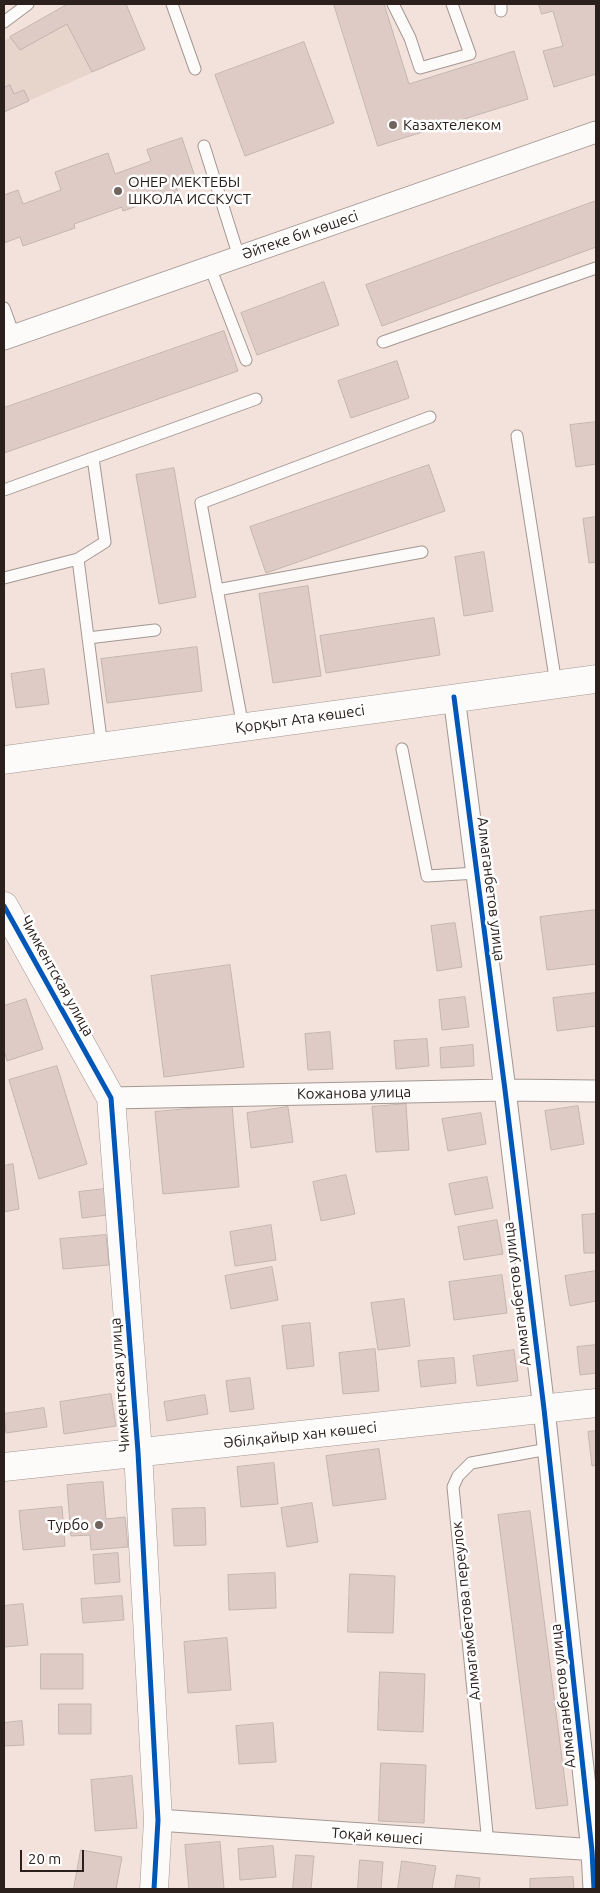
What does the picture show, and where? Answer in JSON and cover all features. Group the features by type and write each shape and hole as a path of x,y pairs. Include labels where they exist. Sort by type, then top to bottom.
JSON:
{"street":[{"name":"Әйтеке би көшесі","path":"9,337 596,132"},
{"name":"Қорқыт Ата көшесі","path":"4,760 596,679"},
{"name":"Алмаганбетов улица","path":"454,697 544,1409 594,1851 594,1889"},
{"name":"Чимкентская улица","path":"4,906 111,1098 138,1452 158,1820 154,1889"},
{"name":"Кожанова улица","path":"111,1098 505,1090 596,1091"},
{"name":"Әбілқайыр хан көшесі","path":"4,1467 596,1403"},
{"name":"Тоқай көшесі","path":"158,1820 594,1851"}],"lane":[{"path":"4,22 28,4"},
{"path":"172,4 195,69"},
{"path":"394,4 410,38 420,68 470,54 452,4"},
{"path":"204,146 239,257"},
{"path":"210,267 246,360"},
{"path":"383,342 596,268"},
{"path":"4,308 9,337"},
{"path":"4,490 256,399"},
{"path":"243,727 201,503 430,417"},
{"path":"518,436 556,684"},
{"path":"4,578 78,559 105,542 93,458"},
{"path":"217,590 422,552"},
{"path":"78,559 102,746"},
{"path":"88,638 155,630"},
{"path":"402,749 427,876 477,873"},
{"name":"Алмагамбетова переулок","path":"488,1844 454,1487 458,1476 472,1463 548,1449"}],"shaded area":[{"path":"69,4 126,4 145,49 4,112 4,41"}],"building":[{"path":"68,4 126,4 145,49 92,72 67,24 20,50 10,37"},
{"path":"334,4 384,4 409,84 514,51 528,99 378,146"},
{"path":"539,4 596,4 596,74 554,87 543,51 563,46 553,11 542,14"},
{"path":"304,42 334,123 245,156 215,75"},
{"path":"10,85 14,94 24,90 29,101 4,112 4,88"},
{"name":"ОНЕР МЕКТЕБЫ ШКОЛА ИССКУСТ","path":"182,138 195,177 175,184 178,192 123,211 122,207 74,224 75,228 23,246 20,237 4,243 4,195 18,190 23,204 61,190 55,172 108,153 115,174 151,161 147,150"},
{"path":"596,201 596,247 382,326 366,285"},
{"path":"324,282 339,325 257,355 241,313"},
{"path":"224,331 238,371 4,453 4,408"},
{"path":"397,361 409,398 351,418 338,381"},
{"path":"596,422 596,464 576,467 570,425"},
{"path":"429,465 445,511 266,573 250,527"},
{"path":"174,468 196,597 159,604 136,475"},
{"path":"596,517 596,562 589,563 583,519"},
{"path":"484,552 493,611 464,616 455,557"},
{"path":"308,586 321,676 273,683 259,594"},
{"path":"434,618 440,655 326,673 320,636"},
{"path":"197,647 202,691 107,703 101,659"},
{"path":"44,669 49,704 16,708 11,674"},
{"path":"596,910 596,964 547,970 540,917"},
{"path":"455,923 462,967 437,971 431,926"},
{"path":"230,965 244,1067 164,1077 151,976"},
{"path":"596,993 596,1026 557,1031 553,998"},
{"path":"465,997 469,1027 442,1030 439,1000"},
{"path":"26,999 43,1049 7,1061 4,1050 4,1006"},
{"path":"330,1032 333,1069 308,1070 305,1034"},
{"path":"427,1039 429,1066 396,1069 394,1041"},
{"path":"473,1045 474,1066 441,1068 440,1048"},
{"path":"57,1066 87,1164 39,1179 9,1080"},
{"path":"406,1104 409,1150 376,1152 372,1107"},
{"path":"232,1105 239,1187 163,1194 155,1112"},
{"path":"578,1106 584,1144 551,1150 545,1111"},
{"path":"288,1107 293,1142 251,1148 247,1113"},
{"path":"481,1113 486,1144 448,1151 442,1119"},
{"path":"13,1164 19,1209 4,1212 4,1166"},
{"path":"346,1175 355,1214 321,1221 313,1182"},
{"path":"487,1177 493,1208 455,1215 449,1184"},
{"path":"105,1189 108,1215 82,1218 79,1192"},
{"path":"596,1214 596,1253 584,1253 582,1215"},
{"path":"497,1220 503,1254 464,1260 458,1227"},
{"path":"271,1225 276,1260 235,1266 230,1232"},
{"path":"106,1235 109,1265 63,1269 60,1239"},
{"path":"272,1267 278,1300 231,1309 225,1276"},
{"path":"596,1271 596,1301 570,1306 565,1276"},
{"path":"502,1275 507,1313 454,1320 449,1282"},
{"path":"404,1299 410,1346 378,1350 371,1303"},
{"path":"310,1323 314,1366 287,1369 282,1326"},
{"path":"596,1345 596,1373 580,1375 577,1347"},
{"path":"375,1349 379,1391 343,1394 339,1353"},
{"path":"514,1350 518,1381 477,1386 473,1356"},
{"path":"454,1358 456,1383 421,1387 418,1361"},
{"path":"250,1378 254,1409 230,1412 226,1381"},
{"path":"111,1394 116,1426 64,1434 60,1402"},
{"path":"205,1395 208,1414 167,1421 164,1402"},
{"path":"44,1408 47,1427 6,1433 4,1414"},
{"path":"596,1431 596,1465 592,1466 588,1432"},
{"path":"379,1449 386,1499 333,1506 326,1456"},
{"path":"274,1463 278,1504 241,1507 237,1467"},
{"path":"103,1482 106,1519 125,1517 128,1547 91,1550 90,1535 71,1536 67,1485"},
{"path":"312,1503 318,1542 287,1547 281,1508"},
{"path":"62,1507 65,1546 23,1550 19,1511"},
{"path":"205,1508 206,1545 174,1546 172,1509"},
{"path":"530,1511 568,1805 536,1809 498,1515"},
{"path":"118,1553 120,1582 95,1584 93,1555"},
{"path":"275,1573 276,1608 229,1610 228,1575"},
{"path":"350,1574 395,1576 393,1633 348,1632"},
{"path":"122,1596 124,1620 83,1623 81,1599"},
{"path":"23,1604 28,1645 4,1647 4,1606"},
{"path":"227,1638 231,1690 188,1693 184,1642"},
{"path":"41,1654 83,1654 83,1689 41,1689"},
{"path":"380,1672 425,1674 423,1732 378,1730"},
{"path":"59,1704 91,1704 91,1734 59,1734"},
{"path":"22,1721 24,1745 4,1746 4,1723"},
{"path":"273,1723 276,1762 239,1764 236,1726"},
{"path":"381,1763 426,1765 424,1823 379,1821"},
{"path":"132,1776 137,1828 95,1831 91,1780"},
{"path":"220,1842 224,1889 189,1889 185,1845"},
{"path":"273,1846 276,1877 240,1880 238,1849"},
{"path":"81,1850 122,1857 116,1889 74,1889"},
{"path":"296,1855 314,1856 311,1889 293,1889"},
{"path":"360,1860 383,1862 381,1889 358,1889"},
{"path":"402,1861 436,1866 432,1889 398,1889"},
{"path":"457,1875 480,1878 479,1889 455,1889"},
{"path":"573,1877 574,1889 530,1889 530,1879"}],"cycle path":[{"path":"454,697 544,1409 592,1851 594,1889"},
{"path":"4,906 111,1098 138,1452 158,1820 154,1889"}],"place":[{"name":"Казахтелеком","path":"393,125"},
{"name":"ОНЕР МЕКТЕБЫ ШКОЛА ИССКУСТ","path":"118,191"},
{"name":"Турбо","path":"99,1525"}]}
